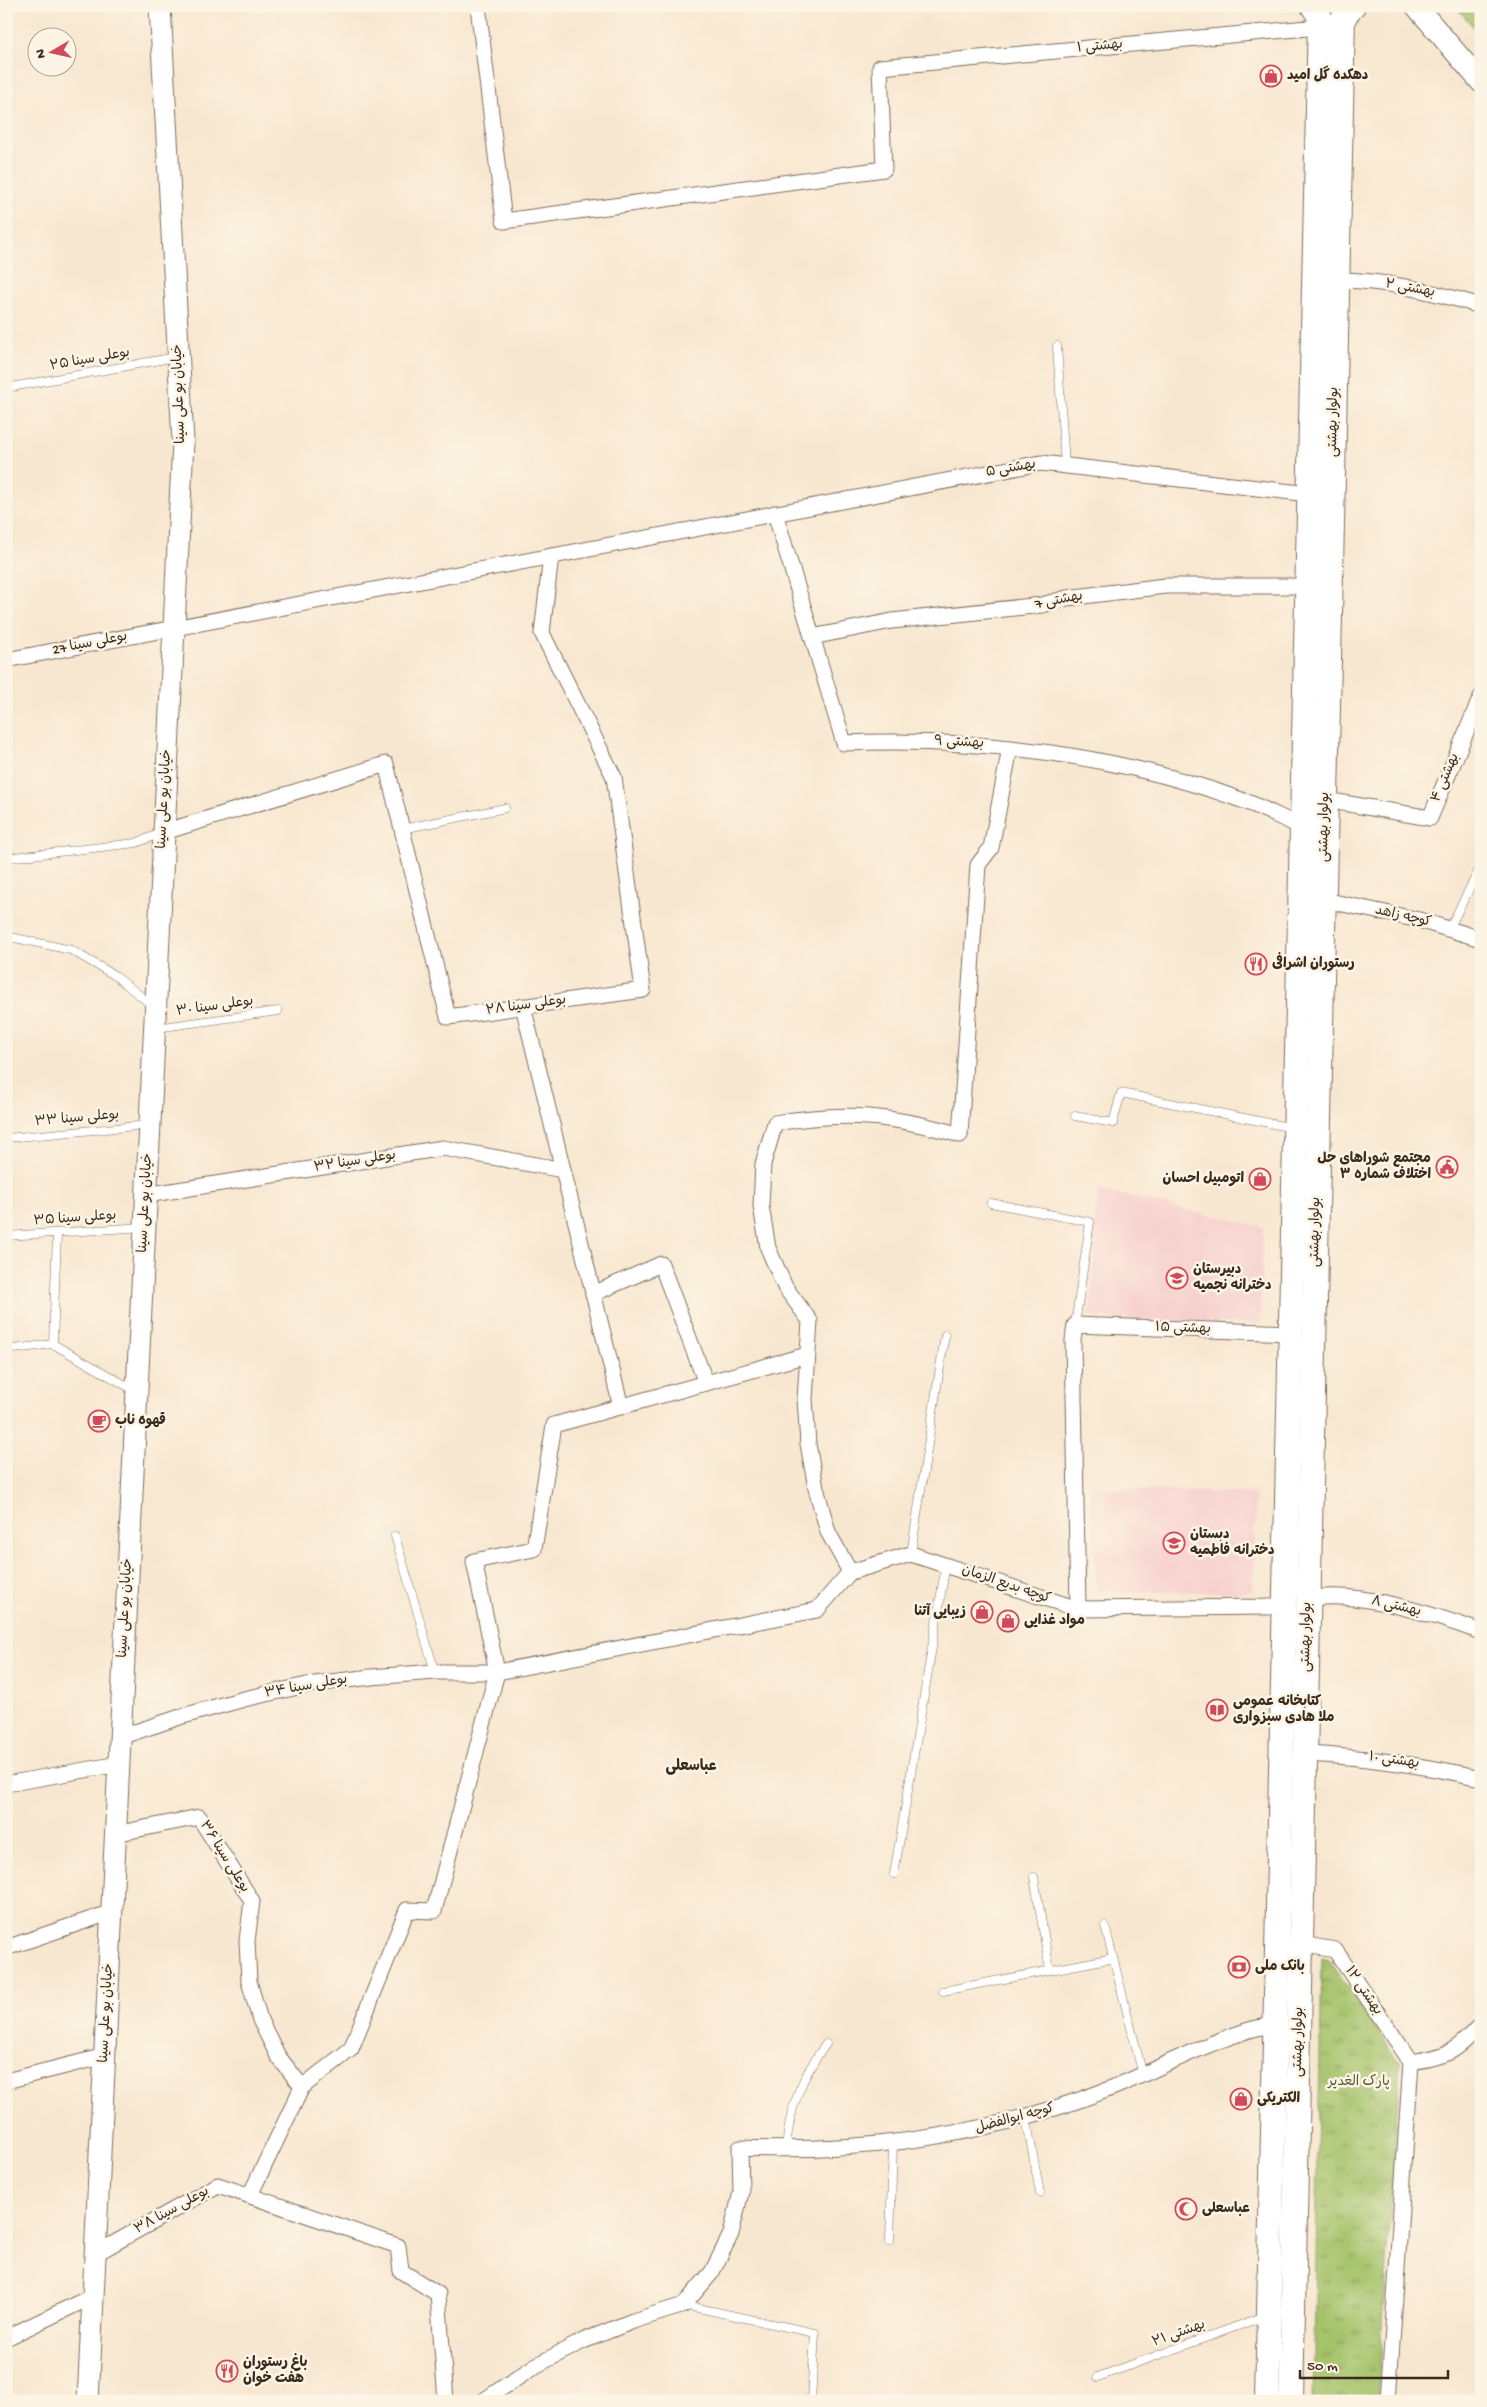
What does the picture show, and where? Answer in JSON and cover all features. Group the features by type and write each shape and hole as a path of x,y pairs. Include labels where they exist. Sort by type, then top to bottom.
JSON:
{"main road":[{"name":"خیابان بو علی سینا","path":"88,2401 183,442 160,6"},
{"name":"بولوار بهشتی","path":"1291,2401 1343,18 1353,6"},
{"path":"1416,6 1481,82"},
{"name":"بولوار بهشتی","path":"1267,2401 1309,494 1316,17"}],"street":[{"name":"بهشتی ۱","path":"478,6 504,221 884,169 880,67 1316,17"},
{"name":"بهشتی ۲","path":"1337,280 1354,280 1432,292 1481,306"},
{"name":"بهشتی ۵","path":"551,556 1041,463 1309,494"},
{"name":"بهشتی ۹","path":"775,513 844,743 900,741 1010,748 1077,757 1163,776 1248,802 1302,827"},
{"name":"بوعلی سینا 27","path":"6,660 551,556"},
{"name":"بوعلی سینا ۲۸","path":"164,832 386,764 448,1017 643,990 614,777 542,633 551,556"},
{"name":"بهشتی 7","path":"812,636 892,621 1042,605 1067,598 1165,586 1307,586"},
{"name":"بهشتی ۴","path":"1326,800 1430,818 1481,697"},
{"path":"911,1554 850,1572 828,1532 816,1488 808,1444 805,1399 810,1321 785,1287 768,1248 761,1206 763,1164 774,1123 812,1117 858,1116 924,1124 960,1135 978,865 991,848 1010,748"},
{"name":"کوچه زاهد","path":"1324,900 1419,920 1481,939"},
{"path":"523,1006 621,1407"},
{"name":"بوعلی سینا ۳۲","path":"146,1194 443,1148 563,1170"},
{"path":"593,1294 661,1264 706,1383"},
{"path":"1075,1325 1073,1340 1078,1610"},
{"name":"بهشتی ۱۵","path":"1075,1325 1291,1333"},
{"path":"250,2196 302,2087 351,2049 407,1910 434,1911 497,1672 474,1561 534,1549 554,1425 807,1354"},
{"name":"کوچه بدیع الزمان","path":"911,1554 946,1564 1078,1610 1268,1608 1285,1604"},
{"name":"بوعلی سینا ۳۴","path":"120,1737 227,1704 307,1685 371,1676 434,1672 497,1672 817,1610 850,1572"},
{"name":"بهشتی ۸","path":"1308,1599 1325,1596 1360,1599 1420,1612 1481,1632"},
{"name":"بهشتی ۱۰","path":"1305,1754 1358,1756 1412,1764 1481,1778"},
{"path":"6,1784 119,1764"},
{"name":"بوعلی سینا ۳۶","path":"116,1834 199,1817 252,1901 247,1941 251,1989 260,2020 278,2056 302,2087"},
{"path":"6,1948 112,1912"},
{"name":"بهشتی ۱۲","path":"1301,1944 1336,1950 1410,2062"},
{"path":"1388,2401 1410,2062 1438,2058 1461,2047 1481,2024"},
{"name":"کوچه ابوالفضل","path":"684,2305 712,2272 731,2234 741,2192 740,2148 786,2150 893,2144 982,2128 1026,2117 1097,2094 1143,2075 1193,2050 1259,2026 1276,2026"},
{"path":"6,2081 105,2056"},
{"name":"بوعلی سینا ۳۸","path":"96,2254 218,2185 398,2246 401,2271 438,2294 446,2401"},
{"path":"6,2338 93,2296"},
{"path":"483,2401 535,2366 583,2341 633,2321 684,2305"}],"lane":[{"path":"1057,346 1065,466"},
{"name":"بوعلی سینا ۲۵","path":"6,388 178,357"},
{"path":"402,829 505,808"},
{"path":"6,858 136,843 164,832"},
{"path":"1449,929 1481,866"},
{"path":"6,936 71,950 114,975 155,1018"},
{"name":"بوعلی سینا ۳۰","path":"155,1018 278,1011"},
{"path":"1075,1116 1113,1123 1121,1093 1295,1129"},
{"name":"بوعلی سینا ۳۳","path":"6,1138 150,1125"},
{"path":"991,1203 1090,1222 1075,1325"},
{"name":"بوعلی سینا ۳۵","path":"6,1236 145,1227"},
{"path":"53,1344 58,1233"},
{"path":"911,1554 946,1336"},
{"path":"6,1350 53,1344 137,1392"},
{"path":"395,1536 434,1672"},
{"path":"894,1874 946,1564"},
{"path":"1034,1877 1050,1970"},
{"path":"1105,1926 1143,2075"},
{"path":"943,1991 1113,1958"},
{"path":"786,2150 793,2104 812,2062 826,2044"},
{"path":"1026,2117 1040,2193"},
{"path":"890,2241 893,2144"},
{"path":"684,2305 815,2332 811,2401"},
{"name":"بهشتی ۲۱","path":"1098,2377 1269,2314"}],"shaded area":[{"name":"دبیرستان دخترانه نجمیه","path":"1099,1190 1263,1227 1260,1324 1094,1318 1089,1314 1096,1243 1092,1242"},
{"name":"دبستان دخترانه فاطمیه","path":"1090,1488 1256,1494 1253,1592 1097,1592"}],"green space":[{"path":"1481,6 1481,35 1456,7"},
{"name":"پارک الغدیر","path":"1322,1958 1329,1960 1400,2064 1378,2401 1313,2401"}],"place":[{"name":"دهکده گل امید","path":"1271,76"},
{"name":"رستوران اشرافی","path":"1256,964"},
{"name":"مجتمع شوراهای حل اختلاف شماره ۳","path":"1447,1167"},
{"name":"اتومبیل احسان","path":"1260,1179"},
{"name":"دبیرستان دخترانه نجمیه","path":"1177,1278"},
{"name":"قهوه ناب","path":"99,1421"},
{"name":"دبستان دخترانه فاطمیه","path":"1174,1543"},
{"name":"زیبایی آتنا","path":"982,1612"},
{"name":"مواد غذایی","path":"1008,1621"},
{"name":"کتابخانه عمومی ملا هادی سبزواری","path":"1217,1710"},
{"name":"بانک ملی","path":"1239,1967"},
{"name":"الکتریکی","path":"1241,2099"},
{"name":"عباسعلی","path":"1186,2209"},
{"name":"باغ رستوران هفت خوان","path":"227,2371"}],"district":[{"name":"عباسعلی","path":"691,1767"}]}
